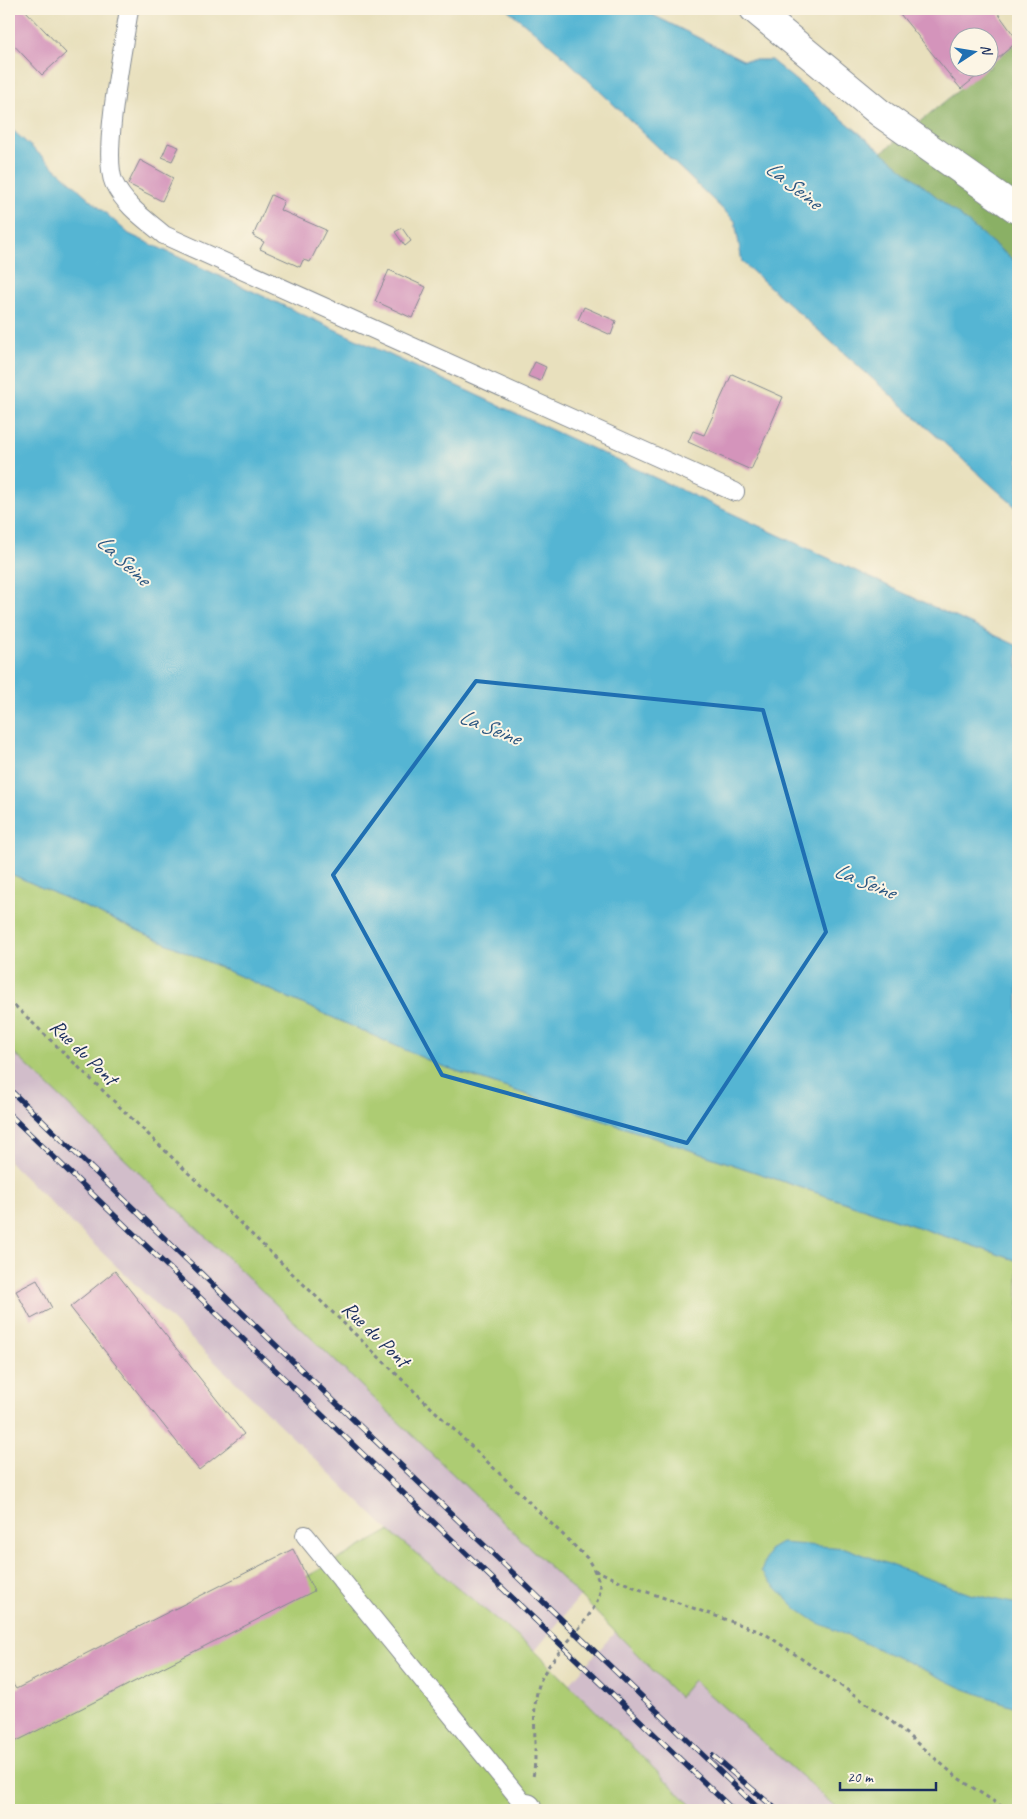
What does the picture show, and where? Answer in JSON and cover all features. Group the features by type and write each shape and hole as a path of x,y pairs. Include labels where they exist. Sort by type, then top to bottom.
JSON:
{"street":[{"path":"754,9 880,113 1018,210"}],"lane":[{"path":"129,9 109,151 114,181 126,204 164,235 735,492"},
{"path":"305,1535 527,1809"}],"path":[{"name":"Rue du Pont","path":"9,1000 587,1558 595,1570"},
{"path":"527,1809 535,1767 534,1724 540,1681 550,1664 596,1605 600,1587 595,1570"},
{"path":"595,1570 636,1588 764,1632 885,1716 958,1778 1007,1810"}],"highlighted area":[{"path":"476,681 763,710 826,932 687,1143 442,1075 333,875"}],"shaded area":[{"path":"9,1048 580,1596 535,1651 389,1531 9,1162"},
{"path":"615,1632 679,1697 693,1680 839,1810 696,1810 569,1684"}],"green space":[{"path":"1018,41 1018,264 881,153 974,78 1000,78 1000,56"},
{"path":"9,873 439,1065 1018,1261 1018,1810 839,1810 693,1680 679,1697 580,1596 9,1048"},
{"path":"389,1531 535,1651 696,1810 9,1810 9,1742"}],"water":[{"name":"La Seine","path":"507,9 641,9 743,60 771,60 1018,264 1018,509 742,262 735,221 558,51"},
{"name":"La Seine","path":"9,127 129,234 1018,646 1018,1261 439,1065 9,873"},
{"path":"781,1543 845,1548 970,1594 1018,1604 1018,1708 962,1688 816,1622 797,1609 761,1572 769,1550"}],"building":[{"path":"13,9 24,9 66,53 42,75 9,40 9,13"},
{"path":"896,9 995,9 1018,41 1000,56 1000,28 950,28 950,75"},
{"path":"952,78 975,78 961,89"},
{"path":"168,143 179,147 172,161 162,157"},
{"path":"140,160 173,178 162,201 128,184"},
{"path":"271,195 284,201 280,210 326,230 310,262 303,260 300,267 260,249 264,242 253,236"},
{"path":"402,228 411,241 405,246 395,232"},
{"path":"389,270 426,287 412,318 375,301"},
{"path":"584,307 616,321 611,335 578,320"},
{"path":"535,362 546,367 540,381 528,376"},
{"path":"732,374 783,397 751,470 688,442 693,431 704,435"},
{"path":"115,1271 244,1434 199,1470 70,1307"},
{"path":"37,1280 52,1308 31,1319 16,1291"},
{"path":"293,1549 314,1591 9,1745 9,1678 16,1689"}],"railway":[{"path":"9,1089 760,1810"},
{"path":"9,1114 733,1810"},
{"path":"713,1756 777,1810"}]}
